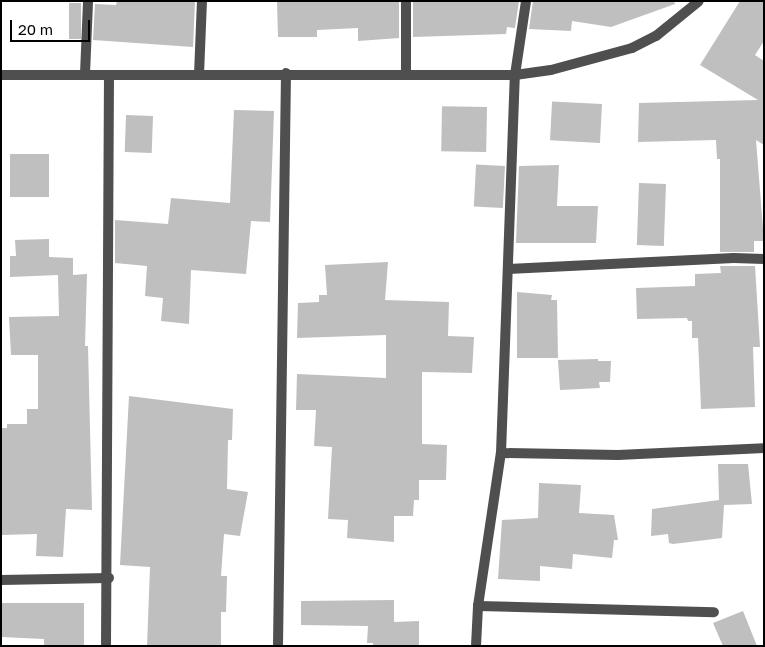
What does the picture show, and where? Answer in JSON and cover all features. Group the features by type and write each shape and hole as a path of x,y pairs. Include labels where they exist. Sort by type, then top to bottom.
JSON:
{"street":[{"path":"85,74 88,1"},
{"path":"199,75 202,1"},
{"path":"406,1 406,74"},
{"path":"476,646 478,606 501,453 515,75 526,1"},
{"path":"1,75 286,73 515,75 551,70 632,48 656,36 699,1"},
{"path":"278,646 286,73"},
{"path":"106,646 109,578 109,74"},
{"path":"508,269 734,258 764,259"},
{"path":"501,453 618,455 764,448"},
{"path":"1,580 109,578"},
{"path":"478,606 714,612"}],"building":[{"path":"117,1 195,1 193,47 93,40 95,4 116,5"},
{"path":"277,1 399,1 399,38 358,41 358,28 317,30 317,37 278,37"},
{"path":"413,1 519,1 515,28 507,27 506,34 413,37"},
{"path":"533,1 674,1 675,4 611,27 572,21 571,31 529,29"},
{"path":"740,1 764,1 764,41 755,55 764,61 764,145 756,140 764,241 754,241 754,252 720,252 720,159 717,159 716,140 638,142 639,103 758,100 700,65"},
{"path":"69,3 81,3 81,39 69,39"},
{"path":"552,101 602,104 600,143 550,140"},
{"path":"442,106 487,107 486,152 441,151"},
{"path":"234,110 274,111 270,222 251,221 246,274 191,270 189,324 161,321 163,298 145,296 147,266 115,263 115,220 168,224 171,198 230,203"},
{"path":"126,115 153,116 152,153 125,152"},
{"path":"10,154 49,154 49,197 10,197"},
{"path":"476,164 505,166 503,208 474,206"},
{"path":"559,165 557,206 598,206 596,243 516,243 519,166"},
{"path":"639,183 666,184 664,246 637,245"},
{"path":"49,239 49,257 73,258 73,275 87,274 85,346 88,346 92,510 66,509 63,557 36,556 37,534 1,535 1,428 7,428 7,424 27,424 27,409 38,409 38,355 11,355 9,317 59,316 58,275 10,277 10,256 16,256 15,240"},
{"path":"388,262 385,300 449,302 448,336 474,337 472,373 422,372 422,444 447,445 446,480 419,480 419,500 414,500 413,516 394,516 394,542 347,538 348,520 328,519 332,447 314,446 316,410 296,410 297,374 386,378 386,335 297,338 298,303 319,302 319,295 327,295 325,265"},
{"path":"720,266 755,266 760,347 753,347 755,407 701,409 698,338 692,338 692,321 688,321 687,318 637,319 636,288 695,286 695,274 721,273"},
{"path":"517,292 552,295 551,300 557,300 558,358 517,358"},
{"path":"598,359 598,361 611,361 610,382 599,382 600,388 560,390 558,360"},
{"path":"129,396 233,409 232,440 228,440 227,489 248,492 240,536 224,534 221,576 227,576 226,612 221,612 221,646 147,646 150,567 120,565"},
{"path":"718,464 748,464 752,504 724,505 722,538 673,544 669,543 668,534 651,536 652,509 719,500"},
{"path":"539,483 581,485 579,513 614,515 618,540 614,540 612,558 573,554 572,569 540,566 540,581 498,579 502,520 538,518"},
{"path":"394,600 394,622 419,621 419,646 373,646 373,643 367,643 368,626 301,625 301,601"},
{"path":"1,603 84,603 84,646 44,646 44,639 1,637"},
{"path":"743,611 757,646 723,646 713,623"}]}
